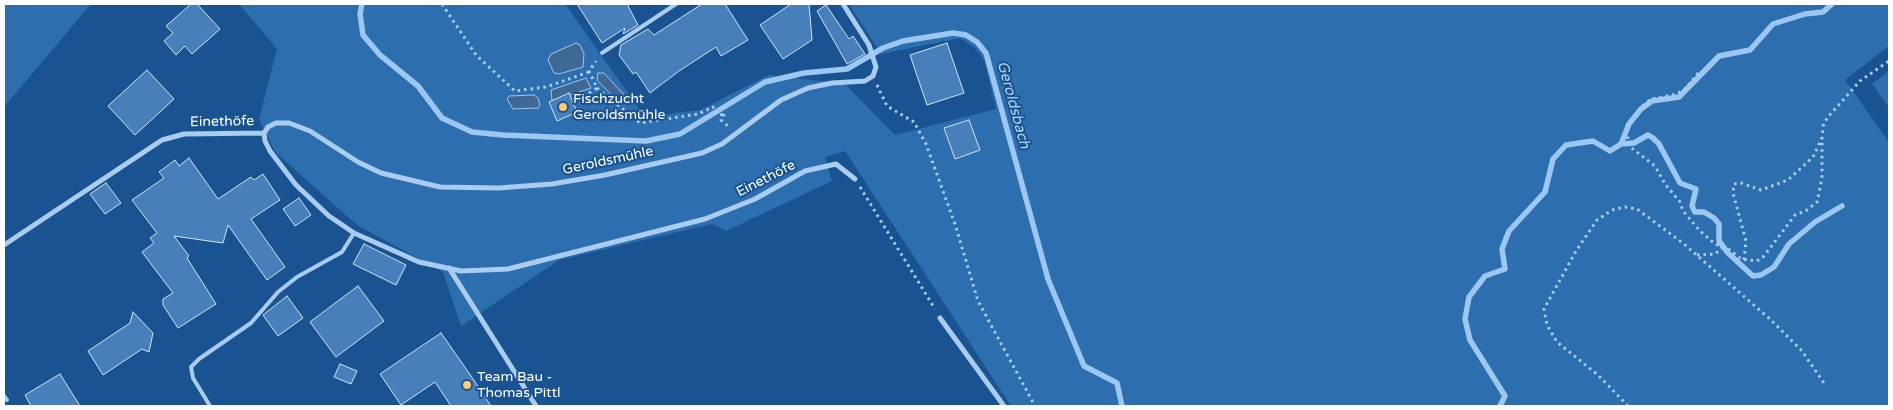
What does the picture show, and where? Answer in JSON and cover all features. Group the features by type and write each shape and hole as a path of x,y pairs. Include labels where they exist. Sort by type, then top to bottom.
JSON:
{"street":[{"path":"843,4 869,45 876,67 873,76"},
{"name":"Geroldsmühle","path":"264,133 268,127 276,123 290,122 310,131 358,162 381,174 440,187 499,188 552,184 615,173 702,152 722,144 781,100 808,88 832,83 865,81 873,76"},
{"name":"Einethöfe","path":"4,245 162,140 184,134 264,133 265,141 270,151 296,184 328,216 354,234 419,262 461,271 508,269 705,219 756,199 805,171 836,164 855,179"},
{"path":"448,268 536,406"},
{"path":"940,318 1004,406"}],"lane":[{"path":"602,53 676,4"},
{"path":"210,406 193,378 191,367 199,359 251,323 278,292 297,276 342,252 354,234"}],"path":[{"path":"442,4 476,55 515,91 546,87 589,72 602,53"},
{"path":"1698,73 1686,88 1676,94 1651,99 1646,103 1626,127 1629,146 1650,161 1680,202 1683,210 1700,231 1722,248 1730,250 1744,260 1757,261 1764,256 1795,215 1807,210 1817,202 1822,178 1823,126 1827,118 1860,81 1889,61"},
{"path":"589,72 597,88 640,123 698,114 713,107 719,116 725,113 721,120 736,134"},
{"path":"873,76 887,106 914,122 926,144 955,224 978,301 1035,406"},
{"path":"578,100 597,88"},
{"path":"1744,260 1746,241 1733,193 1734,184 1741,183 1761,190 1788,180 1813,158 1822,138"},
{"path":"855,179 940,318"},
{"path":"1628,406 1598,375 1557,342 1547,325 1544,309 1576,251 1597,220 1612,210 1625,207 1637,209 1698,256 1771,320 1802,351 1826,386"},
{"path":"1698,256 1715,254 1722,248"}],"shaded area":[{"path":"4,4 91,4 4,107"},
{"path":"239,4 565,4 645,117 700,110 769,75 845,84 895,135 996,109 984,60 975,48 960,38 881,54 849,4 1889,4 1889,46 1845,80 1889,142 1889,406 1011,406 845,151 825,157 832,181 726,231 712,224 559,260 461,326 443,272 357,225 275,152 259,119 277,49"},
{"path":"576,43 580,45 584,54 583,67 559,74 554,73 548,60 551,54"},
{"path":"1889,71 1889,108 1872,84"},
{"path":"598,73 604,73 625,96 621,101 617,101 597,80"},
{"path":"586,78 591,88 552,101 551,90"},
{"path":"534,95 538,98 540,105 538,108 513,109 507,99 509,96"}],"building":[{"path":"191,4 197,4 220,29 192,54 185,46 176,55 164,41 173,33 166,26"},
{"path":"577,4 627,4 638,25 623,34 625,28 602,43"},
{"path":"702,4 725,4 748,40 721,56 716,47 650,93 636,72 633,74 619,55 621,45 648,29 654,35"},
{"path":"791,4 809,4 812,40 783,59 760,25"},
{"path":"826,5 849,39 853,36 865,54 847,64 817,11"},
{"path":"947,43 964,93 927,105 910,55"},
{"path":"147,70 174,99 135,135 108,106"},
{"name":"Fischzucht Geroldsmühle","path":"569,93 577,112 557,121 549,102"},
{"path":"969,120 980,150 955,159 944,128"},
{"path":"189,158 218,199 251,177 254,180 263,174 280,200 251,219 285,267 267,280 228,225 223,243 174,236 189,256 187,258 216,304 178,328 163,305 163,299 173,293 142,252 154,243 150,238 157,233 132,200 164,178 159,172 175,160 179,166"},
{"path":"106,183 121,203 105,214 90,194"},
{"path":"299,198 311,215 295,226 283,209"},
{"path":"364,244 406,265 396,285 353,264"},
{"path":"358,286 384,321 336,357 310,322"},
{"path":"287,296 303,318 278,336 263,315"},
{"path":"133,312 153,333 149,352 142,349 103,375 88,351 130,323"},
{"path":"441,333 491,406 451,406 435,382 401,405 380,374"},
{"path":"340,364 357,371 351,384 334,377"},
{"path":"60,374 80,406 31,406 25,395"}],"waterway":[{"name":"Geroldsbach","path":"362,4 360,14 363,35 380,55 418,86 442,118 472,132 503,135 646,141 680,134 765,82 804,73 847,69 883,48 903,41 953,33 966,35 977,42 986,53 1048,279 1084,366 1117,383 1122,406"},
{"path":"1500,406 1505,396 1470,340 1465,319 1469,297 1485,276 1505,269 1502,249 1509,231 1545,192 1553,159 1566,145 1593,141 1610,151 1621,144 1629,124 1641,109 1652,101 1679,97 1719,56 1750,50 1773,24 1805,14 1823,12 1832,4"},
{"path":"1621,144 1634,143 1648,135 1653,138 1659,144 1680,183 1696,189 1692,206 1695,212 1704,212 1714,218 1719,224 1719,241 1728,253 1753,276 1761,275 1774,267 1789,244 1815,222 1842,206"}],"place":[{"name":"Fischzucht Geroldsmühle","path":"563,107"},
{"name":"Team Bau - Thomas Pittl","path":"467,385"}]}
